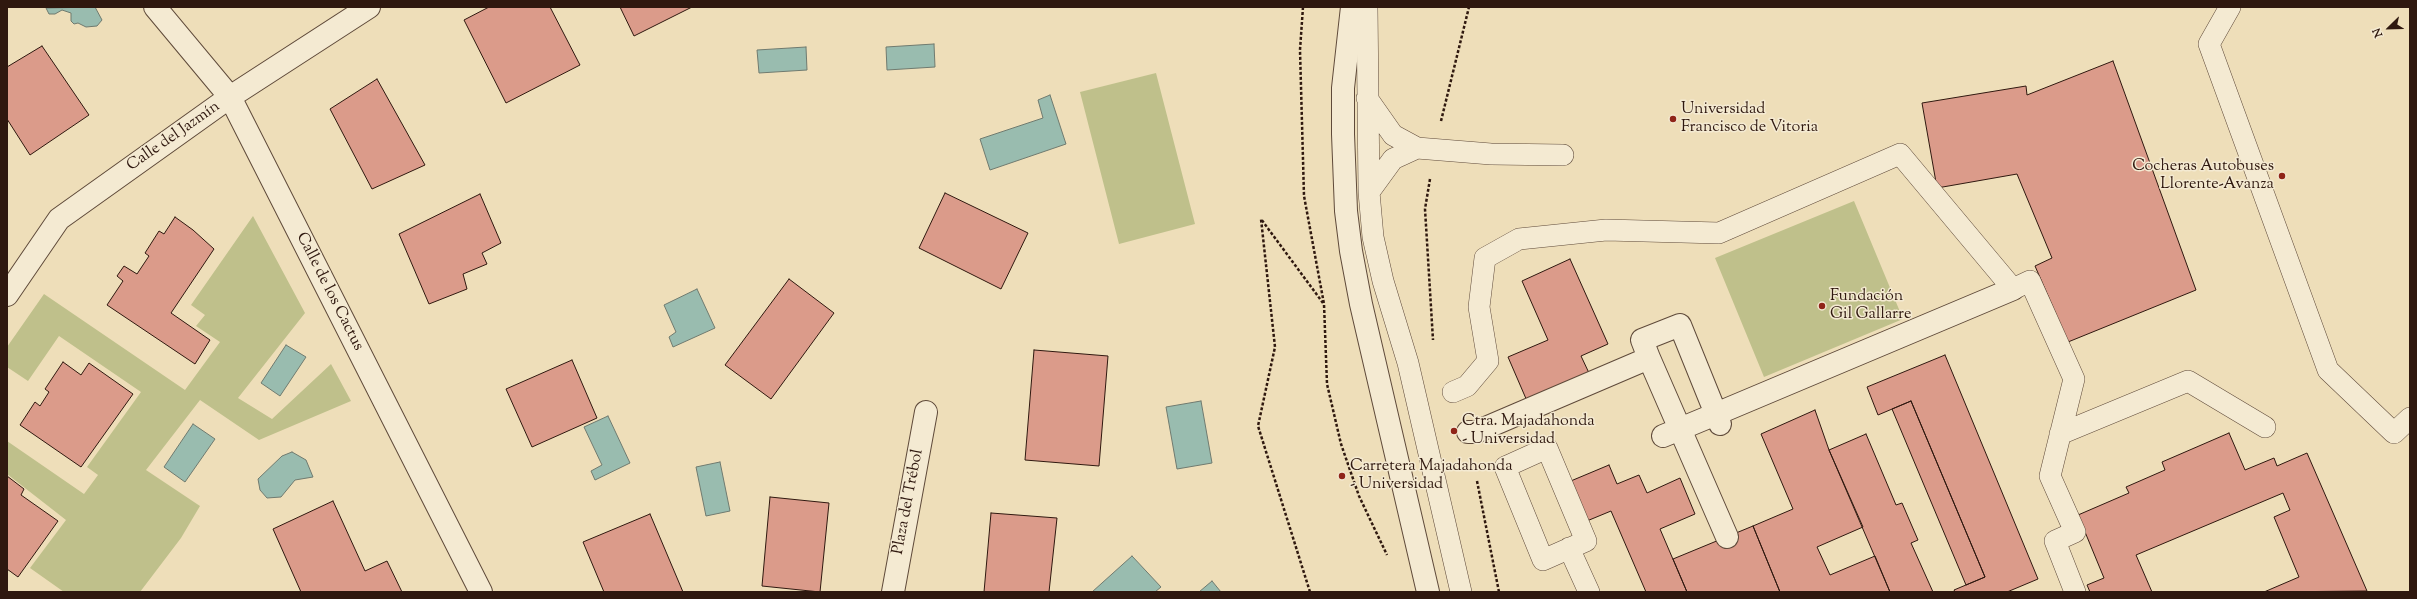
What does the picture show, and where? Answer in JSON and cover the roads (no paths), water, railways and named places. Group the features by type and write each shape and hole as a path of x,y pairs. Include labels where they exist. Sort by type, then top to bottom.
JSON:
{"street":[{"name":"Calle de los Cactus","path":"155,7 230,97 481,592"},
{"name":"Calle del Jazmín","path":"7,295 59,219 230,97 369,7"},
{"path":"1352,7 1343,88 1346,211 1351,251 1361,304 1428,592"},
{"path":"1672,433 1718,419 2012,289"},
{"path":"1718,419 1680,325 1642,340 1672,433 1727,537"},
{"path":"1468,432 1476,432 1649,358"},
{"name":"Plaza del Trébol","path":"893,592 926,412"}],"lane":[{"path":"1367,7 1369,192 1373,237 1383,280 1408,363 1460,592"},
{"path":"2230,7 2210,44 2328,370 2394,433 2410,418"},
{"path":"1367,97 1393,134 1417,148 1491,154 1563,155"},
{"path":"1369,192 1393,159 1417,148"},
{"path":"1453,392 1467,386 1488,361 1479,307 1485,258 1519,239 1606,230 1719,233 1900,154 2012,289 2030,281 2074,379 2050,476 2075,532 2055,541 2075,592"},
{"path":"2060,434 2188,381 2265,427"},
{"path":"1547,448 1586,541 1569,548 1543,560 1505,467 1547,448"},
{"path":"1569,548 1589,592"}],"place":[{"name":"Universidad Francisco de Vitoria","path":"1673,119"},
{"name":"Cocheras Autobuses Llorente-Avanza","path":"2282,176"},
{"name":"Fundación Gil Gallarre","path":"1822,306"},
{"name":"Ctra. Majadahonda - Universidad","path":"1454,431"},
{"name":"Carretera Majadahonda - Universidad","path":"1342,476"}]}
